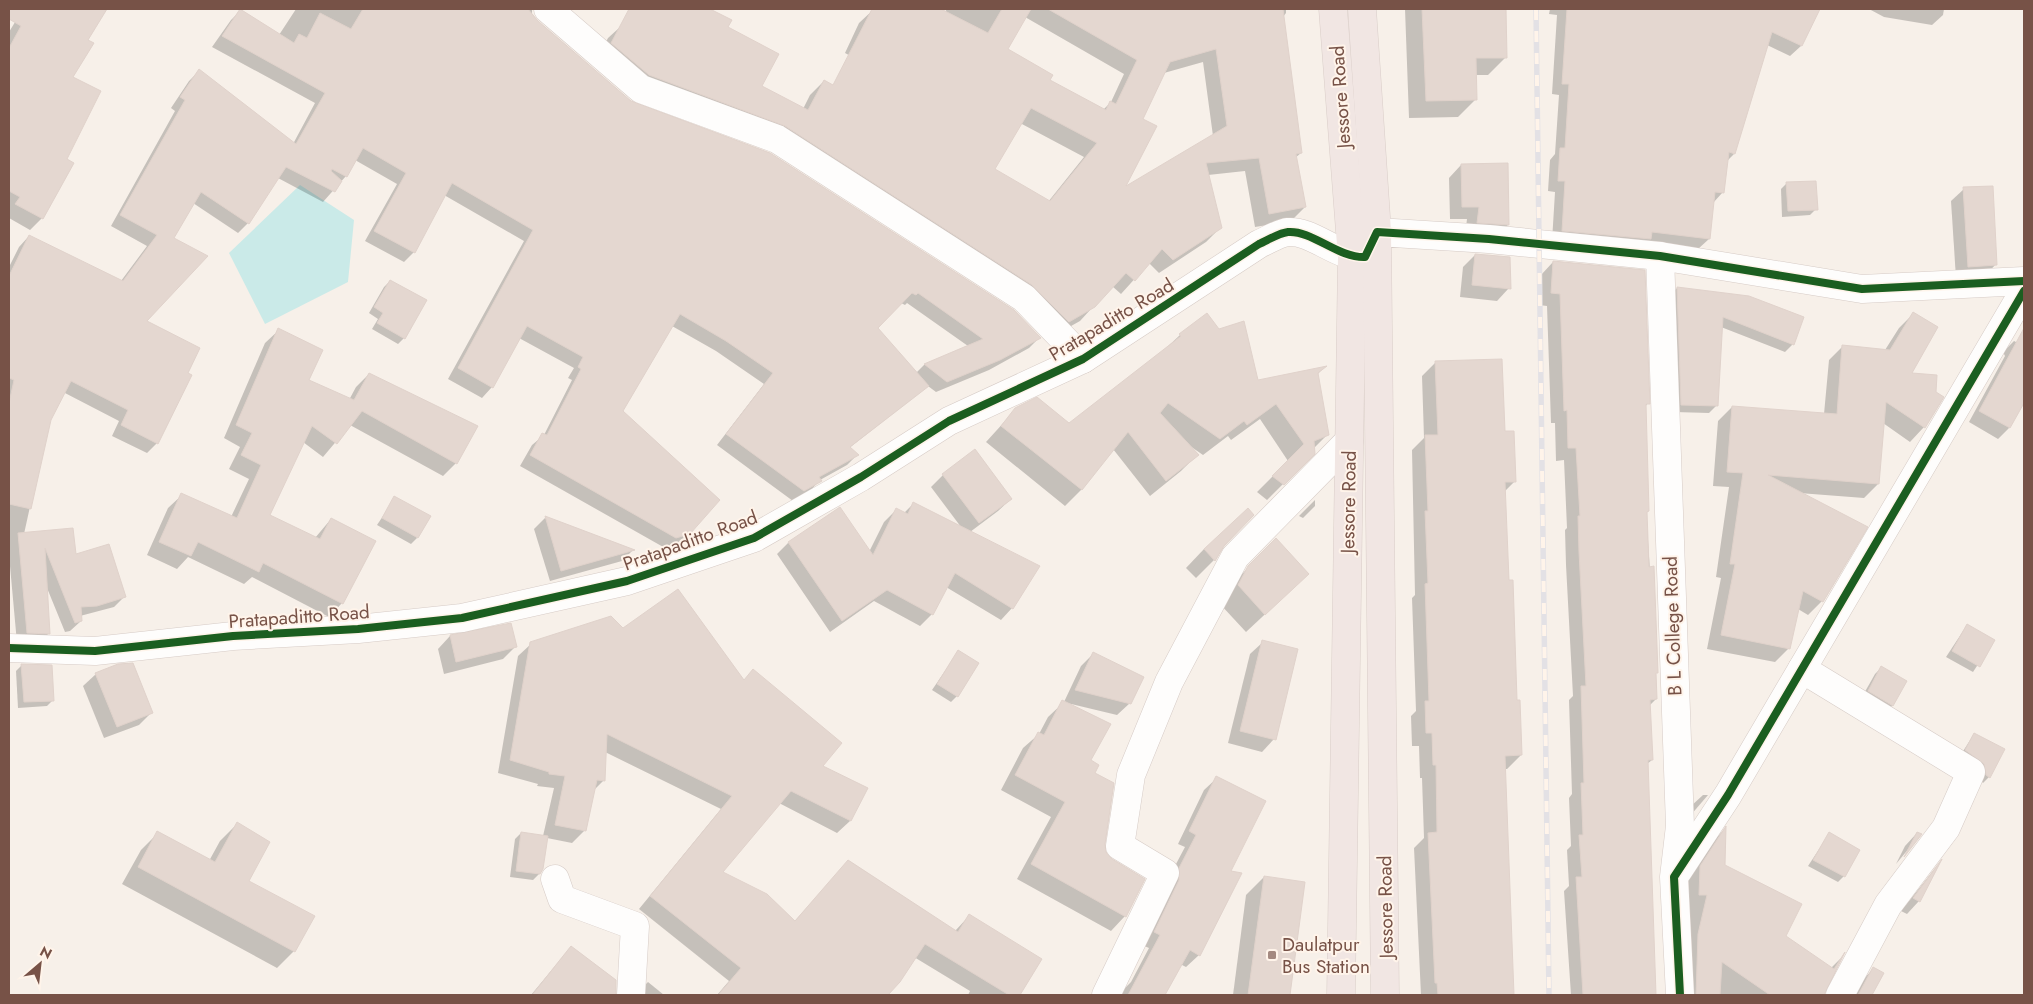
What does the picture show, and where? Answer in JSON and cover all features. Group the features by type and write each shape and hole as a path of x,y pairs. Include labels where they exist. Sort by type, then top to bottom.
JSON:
{"highway":[{"name":"Jessore Road","path":"1334,9 1352,257 1341,995"},
{"name":"Jessore Road","path":"1362,9 1377,232 1386,995"}],"street":[{"path":"548,9 641,89 777,139 1024,298 1083,359"},
{"name":"Pratapaditto Road","path":"9,648 95,651 233,636 358,629 452,619 553,599 627,581 754,538 861,477 949,421 1083,359 1260,244 1289,232 1313,238 1352,257"},
{"path":"1352,257 1365,257 1377,232 1489,239 1660,256 1862,289 2024,281"},
{"name":"B L College Road","path":"1660,256 1676,771 1680,826 1674,876 1680,995"},
{"path":"1674,876 1728,795 2024,291"},
{"path":"1106,995 1166,873 1120,846 1131,775 1168,682 1235,557 1349,441"},
{"path":"1802,669 1971,772 1946,828 1888,905 1840,995"},
{"path":"555,879 562,899 635,926 631,995"}],"water":[{"path":"300,185 354,220 348,282 265,324 229,253"}],"building":[{"path":"9,9 107,9 88,40 94,43 73,77 101,91 67,159 74,163 43,219 15,204 20,197 9,191 9,48 21,26 9,19"},
{"path":"240,9 294,43 299,34 307,38 320,13 351,29 363,9 528,9 538,21 631,101 770,153 1014,310 1041,338 1000,360 947,382 924,364 983,339 918,293 916,295 912,293 878,328 929,386 850,447 859,455 819,477 822,481 804,491 726,434 773,373 726,341 680,314 623,411 720,500 690,534 676,538 530,455 542,433 547,435 581,369 578,367 583,357 527,326 493,388 458,368 533,230 452,183 415,253 374,231 406,173 363,148 347,177 332,169 331,171 342,181 335,192 286,167 249,224 201,192 174,238 208,256 147,321 200,348 188,373 192,375 158,444 121,425 128,410 71,381 51,420 31,509 9,504 9,403 14,380 9,378 9,276 29,235 123,281 157,235 120,215 185,100 180,97 199,69 296,144 325,93 222,36"},
{"path":"629,9 710,9 732,20 728,27 779,54 762,86 808,110 824,80 833,85 872,9 941,9 988,33 1002,9 1031,9 1008,49 1053,75 1050,80 1106,110 1110,101 1116,104 1137,60 1048,9 1283,9 1302,153 1296,154 1306,207 1269,214 1259,158 1206,163 1222,228 1173,260 1162,249 1135,281 1126,273 1095,307 1069,322 1032,285 785,126 649,75 611,43","holes":["1216,49 1227,126 1126,186 1157,126 1143,119 1170,62","1031,108 1097,143 1050,201 995,169"]},
{"path":"1422,9 1506,9 1507,58 1476,58 1477,100 1426,101"},
{"path":"1567,9 1820,9 1802,46 1772,32 1735,154 1729,152 1724,193 1715,192 1710,239 1652,232 1651,239 1562,231 1565,181 1558,181 1560,148 1565,148 1569,84 1562,84"},
{"path":"1508,163 1509,225 1477,223 1479,207 1462,207 1461,164"},
{"path":"1816,181 1818,210 1788,211 1786,182"},
{"path":"1993,186 1997,265 1968,267 1963,187"},
{"path":"1475,254 1510,257 1511,289 1472,285"},
{"path":"1553,261 1645,270 1650,404 1646,404 1649,511 1647,512 1649,567 1654,566 1658,673 1656,673 1657,699 1650,700 1653,760 1648,760 1656,995 1583,995 1576,877 1582,877 1579,835 1583,835 1581,783 1584,783 1581,686 1586,686 1579,552 1578,516 1580,516 1576,448 1568,448 1567,410 1564,411 1560,294 1551,293"},
{"path":"390,280 427,300 405,339 377,323 383,313 374,307"},
{"path":"1677,287 1749,296 1804,317 1794,345 1723,317 1718,406 1681,405"},
{"path":"1913,312 1938,327 1912,373 1937,375 1936,392 1944,397 1925,428 1886,402 1879,484 1768,475 1868,527 1823,602 1803,591 1790,649 1721,635 1735,564 1730,564 1743,473 1727,472 1732,406 1837,414 1842,345 1890,350"},
{"path":"1207,313 1219,329 1244,321 1258,380 1327,366 1318,373 1329,435 1314,441 1315,454 1284,485 1272,476 1304,444 1276,404 1247,425 1244,421 1220,439 1168,403 1160,413 1199,455 1166,481 1128,432 1082,490 1001,426 1015,408 1037,397 1069,423 1181,336 1179,334"},
{"path":"278,328 323,350 309,380 354,400 369,373 478,426 457,464 362,411 337,444 312,426 270,515 320,539 331,518 376,541 343,604 263,563 259,572 198,542 191,556 159,542 181,493 237,518 261,465 241,455 252,433 236,425"},
{"path":"2024,328 2024,403 2010,428 1979,411"},
{"path":"1502,359 1505,431 1514,431 1516,482 1505,482 1509,580 1513,580 1517,700 1520,700 1522,755 1505,756 1514,995 1438,995 1437,983 1435,983 1428,833 1437,832 1436,765 1433,765 1432,733 1426,733 1425,701 1429,701 1425,584 1428,583 1425,511 1428,511 1425,435 1438,435 1435,361"},
{"path":"975,449 1012,499 979,523 942,474"},
{"path":"394,496 431,516 418,538 382,518"},
{"path":"913,502 1040,566 1013,609 955,573 933,615 887,590 842,621 788,542 840,507 873,555 896,508 908,514"},
{"path":"1248,508 1254,515 1224,546 1215,561 1204,549"},
{"path":"545,516 635,550 561,571"},
{"path":"73,528 76,554 109,544 126,597 97,606 81,607 82,621 75,623 45,548 50,634 27,633 18,533"},
{"path":"1276,538 1309,574 1265,615 1238,585 1248,566"},
{"path":"678,589 744,680 753,669 842,743 823,766 868,788 851,821 791,791 723,872 767,894 795,921 848,860 958,932 969,914 1042,959 1020,995 1009,995 925,944 900,982 888,995 718,995 741,968 650,896 732,796 607,734 605,781 597,780 586,831 555,825 565,776 549,774 549,772 510,760 530,642 611,616 623,628"},
{"path":"511,623 517,647 456,662 450,635"},
{"path":"1967,624 1995,640 1980,667 1952,651"},
{"path":"1262,640 1298,649 1276,740 1240,731"},
{"path":"958,650 979,663 958,697 937,684"},
{"path":"1093,652 1144,677 1131,704 1075,690"},
{"path":"133,663 153,713 117,727 95,673 118,664"},
{"path":"21,664 52,665 54,701 24,702"},
{"path":"1881,666 1907,681 1893,706 1868,691"},
{"path":"1062,700 1111,724 1091,760 1099,765 1095,773 1114,783 1105,844 1106,852 1112,859 1145,879 1126,917 1031,864 1065,802 1015,775 1038,732 1044,735"},
{"path":"1974,733 2005,749 1990,778 1986,775 1984,764 1965,750"},
{"path":"1216,776 1266,801 1231,871 1242,873 1200,956 1190,950 1165,995 1128,995 1160,935 1154,932 1179,880 1179,868 1196,835 1189,831"},
{"path":"237,822 270,842 249,881 315,916 295,952 138,867 157,831 215,862"},
{"path":"1726,826 1725,865 1802,904 1786,936 1834,969 1845,952 1824,995 1770,995 1722,962 1720,995 1696,995 1698,934 1707,895 1699,895 1700,866"},
{"path":"521,832 548,836 543,869 540,874 516,871"},
{"path":"1829,832 1860,850 1845,877 1813,860"},
{"path":"1917,832 1922,834 1904,857"},
{"path":"1942,859 1920,902 1913,898"},
{"path":"1264,876 1305,882 1290,995 1248,995"},
{"path":"571,946 616,980 616,995 532,995"},
{"path":"1873,967 1884,973 1872,995 1858,995"}],"railway":[{"path":"1536,9 1549,995"}],"cycle path":[{"path":"9,648 95,651 233,636 358,629 462,618 627,581 754,538 861,477 949,421 1083,359 1259,244 1288,232 1306,235 1345,253 1365,257 1377,232 1489,239 1660,256 1862,289 2024,281"},
{"path":"1680,995 1674,877 1728,795 2024,291"}],"place":[{"name":"Daulatpur Bus Station","path":"1272,955"}]}
